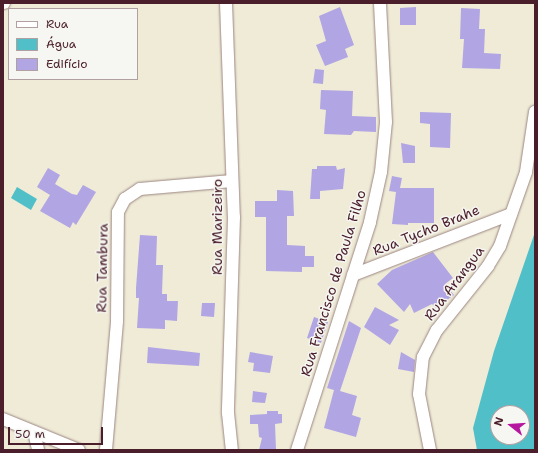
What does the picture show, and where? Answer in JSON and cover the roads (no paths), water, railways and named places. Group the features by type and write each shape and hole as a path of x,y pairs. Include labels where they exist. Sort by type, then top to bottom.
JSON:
{"street":[{"name":"Rua Marizeiro","path":"226,3 234,218 228,413 232,450"},
{"name":"Rua Francisco de Paula Filho","path":"297,450 354,275 370,222 381,172 386,122 380,3"},
{"name":"Rua Arangua","path":"430,450 419,394 422,357 437,330 488,266 500,246 526,172 535,112"},
{"name":"Rua Tambura","path":"106,450 117,320 118,212 125,199 140,189 232,181"},
{"name":"Rua Tycho Brahe","path":"354,275 510,214"},
{"path":"3,419 79,450"},
{"path":"34,432 38,450"}],"water":[{"path":"17,187 37,199 31,210 11,198"},
{"path":"535,232 535,450 477,450 473,428 494,351"}]}
